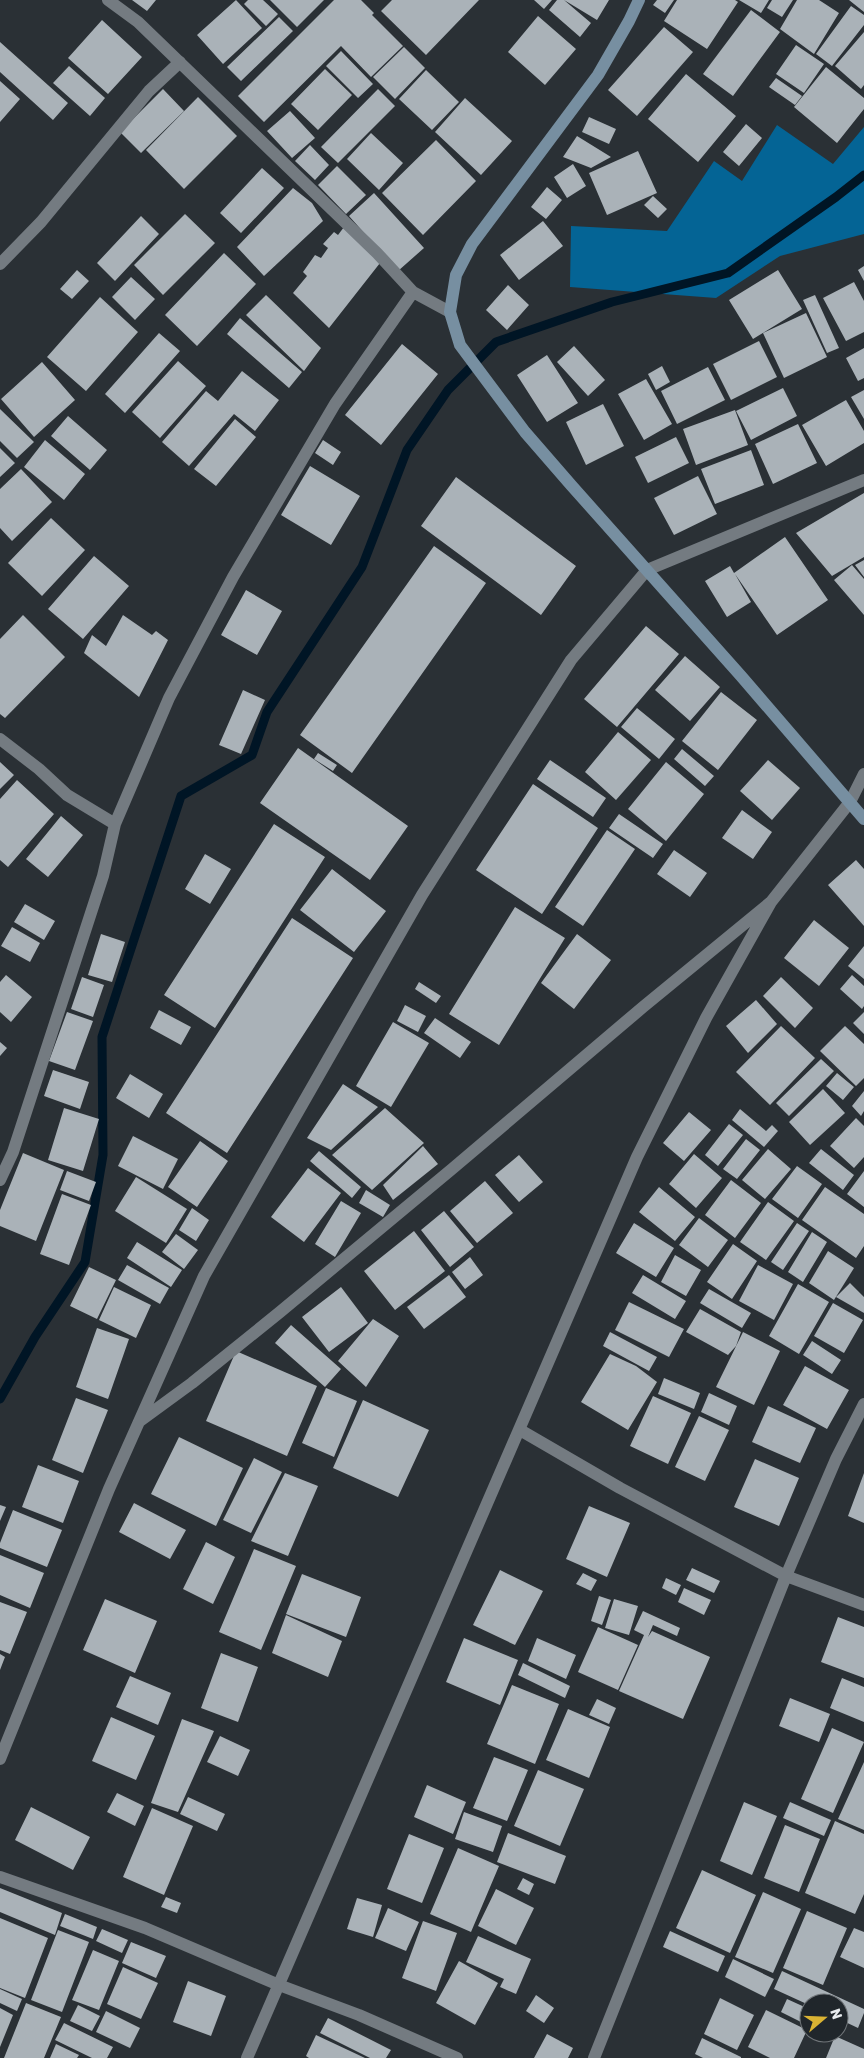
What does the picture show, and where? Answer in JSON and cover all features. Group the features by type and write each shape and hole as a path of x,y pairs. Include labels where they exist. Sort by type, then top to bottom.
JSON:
{"street":[{"path":"108,0 138,22 180,62 377,253 413,292 450,312"},
{"path":"639,0 598,74 472,244 456,275 450,312 460,345 525,432 864,819"},
{"path":"0,264 41,222 149,91 180,62"},
{"path":"0,1180 13,1152 103,876 115,824 169,698 232,577 335,404 413,292"},
{"path":"0,1759 109,1490 204,1276 422,895 572,660 646,570 864,480"},
{"path":"0,739 67,795 115,824"},
{"path":"247,2058 637,1157 706,1018 771,902 850,802 862,779"},
{"path":"138,1423 192,1383 288,1305 771,902"},
{"path":"594,2058 786,1576 836,1459 864,1404"},
{"path":"520,1430 620,1488 786,1576 864,1605"},
{"path":"0,1877 145,1928 279,1985 359,2015 457,2058"}],"shaded area":[{"path":"777,125 833,164 864,127 864,234 780,256 716,298 570,287 571,226 667,231 714,161 742,181"}],"building":[{"path":"132,0 156,0 147,11"},
{"path":"236,0 262,28 223,64 197,35"},
{"path":"248,0 263,0 278,14 266,26 244,4"},
{"path":"270,0 324,0 297,27"},
{"path":"334,0 361,0 374,13 372,15 403,46 371,77 341,46 264,122 238,96"},
{"path":"392,0 479,0 426,55 381,11"},
{"path":"534,0 552,0 544,9"},
{"path":"557,0 564,0 591,23 580,37 549,10"},
{"path":"564,0 609,0 597,20"},
{"path":"657,0 674,0 665,13 653,5"},
{"path":"677,0 735,0 738,2 707,49 664,21"},
{"path":"739,0 769,0 761,13"},
{"path":"772,0 793,0 782,17 767,8"},
{"path":"797,0 819,0 839,13 814,54 780,29"},
{"path":"849,0 864,0 864,12"},
{"path":"851,6 864,15 864,25 832,66 816,54"},
{"path":"751,10 780,32 733,96 703,74"},
{"path":"538,16 576,49 545,85 508,52"},
{"path":"279,17 293,31 241,81 227,67"},
{"path":"102,20 142,57 108,94 68,58"},
{"path":"664,27 693,52 637,116 608,90"},
{"path":"864,32 864,85 861,89 835,66"},
{"path":"0,42 68,103 53,120 0,72"},
{"path":"796,45 824,64 804,93 776,74"},
{"path":"404,47 425,68 395,99 373,77"},
{"path":"341,51 373,84 358,98 326,66"},
{"path":"69,66 105,98 90,116 53,83"},
{"path":"826,67 864,98 864,109 837,143 794,107"},
{"path":"325,69 352,95 318,130 291,104"},
{"path":"426,70 459,102 432,130 399,99"},
{"path":"686,74 736,116 698,162 648,119"},
{"path":"776,78 802,96 795,105 769,87"},
{"path":"0,81 20,99 0,122"},
{"path":"163,89 184,111 141,153 120,132"},
{"path":"378,89 395,106 338,163 321,147"},
{"path":"198,97 237,136 184,189 146,150"},
{"path":"465,98 512,141 481,175 435,132"},
{"path":"290,111 315,138 292,158 267,131"},
{"path":"589,117 616,129 609,144 582,132"},
{"path":"746,124 762,138 739,166 723,152"},
{"path":"371,133 403,163 379,190 347,159"},
{"path":"577,136 611,157 591,168 563,157"},
{"path":"436,140 476,181 423,235 382,193"},
{"path":"310,145 329,165 315,180 295,161"},
{"path":"638,151 657,193 607,215 589,173"},
{"path":"573,164 586,186 567,198 554,177"},
{"path":"337,166 366,195 346,214 318,185"},
{"path":"262,168 284,188 241,233 220,213"},
{"path":"547,187 562,200 546,219 531,207"},
{"path":"293,188 312,203 323,221 264,276 237,247"},
{"path":"374,193 424,248 398,271 349,216"},
{"path":"653,196 667,209 658,218 644,205"},
{"path":"185,214 215,243 163,295 134,265"},
{"path":"141,216 159,234 115,281 97,263"},
{"path":"543,221 563,246 519,280 500,255"},
{"path":"344,227 380,263 329,328 293,293 307,276 303,272 315,255 321,258 328,248 323,244 334,232 338,235"},
{"path":"224,253 256,284 197,346 165,315"},
{"path":"864,266 864,281 858,270"},
{"path":"77,270 89,281 72,299 60,289"},
{"path":"778,270 802,309 753,339 729,300"},
{"path":"131,277 155,299 135,320 112,297"},
{"path":"854,282 864,301 864,332 846,341 823,298"},
{"path":"508,285 529,305 507,330 486,310"},
{"path":"266,295 321,348 304,371 246,315"},
{"path":"815,295 839,348 827,353 803,300"},
{"path":"100,297 138,332 86,391 47,357"},
{"path":"806,313 827,357 784,378 763,333"},
{"path":"240,318 302,372 289,388 227,334"},
{"path":"159,333 180,351 125,413 105,394"},
{"path":"759,341 777,377 731,400 713,364"},
{"path":"402,344 438,374 381,445 345,415"},
{"path":"574,346 605,380 588,396 557,362"},
{"path":"864,348 864,378 858,381 846,358"},
{"path":"547,355 578,403 547,422 517,375"},
{"path":"178,361 206,386 160,438 132,412"},
{"path":"42,362 75,400 34,437 1,399"},
{"path":"662,366 670,382 656,390 648,374"},
{"path":"708,367 725,400 677,424 661,391"},
{"path":"242,371 279,400 255,431 234,414 189,466 162,442 206,391 218,401"},
{"path":"646,379 672,424 644,440 618,394"},
{"path":"783,388 797,416 751,440 736,411"},
{"path":"864,390 864,419 851,397"},
{"path":"846,400 864,431 864,443 826,466 802,425"},
{"path":"603,404 624,446 586,465 566,422"},
{"path":"0,409 34,442 17,458 0,441"},
{"path":"735,410 748,445 696,465 683,429"},
{"path":"68,416 107,450 90,470 51,436"},
{"path":"235,419 256,437 216,486 194,469"},
{"path":"798,424 817,463 773,484 755,444"},
{"path":"676,437 689,463 648,483 635,457"},
{"path":"45,440 85,474 64,500 24,467"},
{"path":"323,440 341,452 333,465 315,453"},
{"path":"0,448 15,463 0,477"},
{"path":"751,450 764,485 715,504 701,469"},
{"path":"310,466 360,496 331,545 281,515"},
{"path":"21,469 52,502 12,541 0,528 0,489"},
{"path":"698,476 717,514 674,535 654,498"},
{"path":"456,477 576,566 541,615 421,526"},
{"path":"864,493 864,557 832,576 796,533"},
{"path":"51,518 85,550 42,596 8,563"},
{"path":"785,537 828,600 777,635 735,574 751,602 727,617 705,581 730,566 734,573"},
{"path":"434,546 486,583 352,773 300,735"},
{"path":"94,556 129,586 83,639 48,609"},
{"path":"864,560 864,577 855,565"},
{"path":"852,565 864,579 864,615 834,580"},
{"path":"246,590 282,611 257,655 221,635"},
{"path":"23,615 65,657 5,718 0,714 0,639"},
{"path":"123,615 152,635 156,631 168,640 139,697 84,653 92,635 106,646"},
{"path":"646,626 679,654 617,727 584,699"},
{"path":"685,656 720,687 690,721 655,690"},
{"path":"243,690 265,700 241,754 219,745"},
{"path":"721,692 757,720 718,770 682,741"},
{"path":"637,708 675,739 659,759 621,727"},
{"path":"618,732 651,760 616,800 585,772"},
{"path":"298,748 408,826 370,880 260,803"},
{"path":"682,749 714,776 705,786 674,759"},
{"path":"318,753 337,765 333,771 314,759"},
{"path":"550,760 606,798 593,817 537,779"},
{"path":"768,760 800,788 772,820 740,791"},
{"path":"0,762 14,775 0,789"},
{"path":"666,762 704,794 666,841 628,809"},
{"path":"17,780 54,814 8,867 0,860 0,799"},
{"path":"533,784 598,828 542,914 476,870"},
{"path":"742,810 772,832 753,859 722,838"},
{"path":"619,814 663,844 653,858 609,828"},
{"path":"61,816 83,835 48,877 26,859"},
{"path":"274,824 325,857 215,1028 164,995"},
{"path":"607,830 635,849 583,926 555,907"},
{"path":"674,850 707,873 690,897 657,874"},
{"path":"205,854 231,869 210,904 185,889"},
{"path":"856,860 864,869 864,926 828,885"},
{"path":"332,869 386,911 354,952 300,910"},
{"path":"25,904 55,921 44,940 14,922"},
{"path":"515,907 565,938 499,1045 449,1014"},
{"path":"292,918 353,958 227,1153 166,1113"},
{"path":"814,920 849,948 819,986 784,958"},
{"path":"12,927 40,943 30,962 1,946"},
{"path":"101,934 125,942 112,982 88,975"},
{"path":"577,934 611,960 574,1009 541,983"},
{"path":"864,946 864,979 848,966"},
{"path":"6,975 32,997 11,1022 0,1012 0,982"},
{"path":"852,975 864,986 864,1006 862,1009 840,989"},
{"path":"82,977 104,985 93,1017 71,1009"},
{"path":"781,977 813,1008 795,1028 763,996"},
{"path":"419,982 441,996 436,1003 415,989"},
{"path":"756,1000 777,1024 748,1053 726,1026"},
{"path":"405,1005 426,1016 418,1032 397,1021"},
{"path":"159,1010 191,1027 181,1045 150,1028"},
{"path":"67,1012 93,1021 75,1070 49,1061"},
{"path":"864,1012 864,1034 853,1023"},
{"path":"435,1018 471,1042 460,1058 424,1033"},
{"path":"393,1022 429,1043 391,1107 356,1086"},
{"path":"781,1026 815,1058 770,1105 736,1072"},
{"path":"845,1026 864,1044 864,1078 856,1086 820,1051"},
{"path":"0,1042 7,1048 0,1056"},
{"path":"821,1059 834,1071 789,1116 776,1103"},
{"path":"53,1070 89,1082 80,1109 44,1096"},
{"path":"837,1073 854,1087 843,1100 826,1086"},
{"path":"130,1074 163,1094 149,1118 116,1098"},
{"path":"343,1084 378,1107 331,1150 307,1138"},
{"path":"823,1089 845,1113 810,1145 789,1122"},
{"path":"864,1091 864,1111 861,1116 852,1106"},
{"path":"64,1108 99,1119 83,1171 48,1160"},
{"path":"385,1108 424,1143 372,1190 332,1155"},
{"path":"740,1109 766,1131 772,1125 778,1131 764,1147 732,1120"},
{"path":"689,1112 711,1130 684,1161 663,1143"},
{"path":"856,1118 864,1126 864,1157 854,1168 830,1146"},
{"path":"729,1124 743,1135 718,1166 705,1155"},
{"path":"133,1136 178,1159 163,1189 118,1166"},
{"path":"746,1139 760,1150 737,1179 723,1169"},
{"path":"200,1141 228,1161 197,1207 168,1187"},
{"path":"423,1146 438,1164 393,1200 383,1185"},
{"path":"768,1149 791,1169 765,1199 742,1180"},
{"path":"821,1149 854,1175 843,1190 809,1163"},
{"path":"319,1151 361,1187 352,1198 310,1161"},
{"path":"23,1153 64,1170 36,1241 0,1226 0,1210"},
{"path":"694,1154 722,1178 696,1208 669,1184"},
{"path":"519,1155 543,1182 519,1202 495,1175"},
{"path":"797,1166 822,1184 798,1218 772,1199"},
{"path":"308,1168 341,1193 304,1242 271,1217"},
{"path":"67,1171 96,1182 89,1201 60,1190"},
{"path":"864,1171 864,1207 847,1194"},
{"path":"136,1177 187,1209 166,1243 115,1211"},
{"path":"731,1180 761,1203 735,1238 705,1215"},
{"path":"485,1181 513,1213 477,1243 450,1211"},
{"path":"659,1187 695,1217 675,1241 639,1212"},
{"path":"825,1187 864,1214 864,1246 856,1258 802,1220"},
{"path":"366,1190 390,1205 383,1217 359,1203"},
{"path":"62,1194 91,1205 69,1265 40,1254"},
{"path":"341,1201 361,1213 335,1257 315,1244"},
{"path":"768,1202 794,1221 766,1260 740,1242"},
{"path":"192,1208 209,1220 196,1241 179,1230"},
{"path":"444,1211 474,1247 450,1267 421,1230"},
{"path":"699,1218 728,1240 708,1267 679,1245"},
{"path":"634,1223 674,1248 656,1277 616,1253"},
{"path":"797,1223 809,1231 783,1270 771,1262"},
{"path":"414,1231 445,1271 395,1310 364,1271"},
{"path":"812,1232 827,1242 803,1282 788,1272"},
{"path":"176,1234 198,1250 184,1269 162,1252"},
{"path":"137,1242 182,1270 171,1287 127,1258"},
{"path":"733,1244 757,1261 732,1299 707,1282"},
{"path":"828,1251 854,1268 834,1300 809,1283"},
{"path":"675,1255 701,1270 686,1296 661,1282"},
{"path":"470,1257 483,1275 465,1289 452,1272"},
{"path":"127,1265 169,1288 160,1304 118,1280"},
{"path":"758,1265 793,1284 774,1320 739,1301"},
{"path":"89,1267 116,1280 97,1319 70,1306"},
{"path":"449,1275 466,1297 424,1329 407,1307"},
{"path":"643,1275 686,1301 675,1319 632,1293"},
{"path":"850,1283 864,1297 864,1313 836,1297"},
{"path":"798,1284 829,1302 799,1354 769,1336"},
{"path":"114,1287 151,1305 136,1338 99,1320"},
{"path":"341,1287 368,1323 329,1352 302,1317"},
{"path":"709,1289 751,1313 742,1328 700,1303"},
{"path":"629,1302 684,1329 669,1357 615,1330"},
{"path":"833,1303 863,1320 844,1353 814,1336"},
{"path":"700,1309 741,1332 736,1346 728,1355 686,1332"},
{"path":"373,1319 399,1336 366,1387 338,1361"},
{"path":"291,1325 341,1369 325,1387 275,1343"},
{"path":"97,1328 129,1339 108,1399 76,1387"},
{"path":"610,1332 657,1357 649,1371 603,1346"},
{"path":"743,1332 780,1351 754,1405 716,1387"},
{"path":"812,1341 841,1360 832,1374 803,1355"},
{"path":"236,1351 317,1386 287,1456 206,1421"},
{"path":"610,1354 636,1366 657,1382 628,1430 581,1402"},
{"path":"805,1366 849,1390 827,1429 783,1405"},
{"path":"664,1378 700,1393 694,1409 658,1394"},
{"path":"326,1388 357,1401 334,1457 302,1443"},
{"path":"709,1393 737,1406 729,1425 701,1412"},
{"path":"653,1396 691,1413 668,1464 630,1446"},
{"path":"76,1398 108,1410 83,1473 52,1460"},
{"path":"363,1400 429,1430 398,1497 333,1468"},
{"path":"768,1406 816,1428 800,1463 752,1442"},
{"path":"699,1416 729,1430 705,1481 675,1467"},
{"path":"179,1437 243,1468 216,1526 151,1494"},
{"path":"254,1458 282,1472 251,1533 223,1520"},
{"path":"755,1459 799,1478 779,1526 734,1507"},
{"path":"38,1465 79,1481 63,1523 22,1507"},
{"path":"285,1473 318,1486 288,1556 251,1541"},
{"path":"864,1473 864,1523 848,1516"},
{"path":"134,1503 186,1530 170,1559 119,1532"},
{"path":"0,1505 6,1507 0,1521"},
{"path":"589,1506 630,1523 607,1577 566,1559"},
{"path":"13,1510 62,1530 47,1567 0,1548 0,1543"},
{"path":"206,1542 235,1557 213,1604 183,1589"},
{"path":"254,1549 296,1566 261,1650 219,1632"},
{"path":"0,1555 44,1573 30,1608 0,1595"},
{"path":"692,1568 720,1581 714,1593 686,1580"},
{"path":"500,1570 543,1591 515,1645 473,1625"},
{"path":"583,1573 597,1580 591,1591 576,1584"},
{"path":"302,1574 361,1597 346,1637 286,1614"},
{"path":"666,1578 681,1585 676,1595 662,1588"},
{"path":"684,1588 711,1600 704,1615 678,1602"},
{"path":"599,1596 611,1600 602,1625 591,1621"},
{"path":"105,1599 157,1621 135,1673 83,1650"},
{"path":"614,1599 638,1606 629,1635 605,1628"},
{"path":"0,1602 27,1612 10,1654 0,1650"},
{"path":"643,1611 680,1628 677,1636 653,1625 648,1637 652,1631 710,1657 683,1719 619,1691 644,1635 634,1630"},
{"path":"286,1615 342,1641 328,1677 272,1653"},
{"path":"838,1617 864,1627 864,1678 821,1662"},
{"path":"598,1627 638,1645 618,1690 578,1672"},
{"path":"464,1638 518,1660 500,1705 446,1682"},
{"path":"537,1638 576,1655 566,1679 528,1661"},
{"path":"221,1653 258,1667 238,1722 201,1708"},
{"path":"0,1654 5,1657 0,1670"},
{"path":"523,1663 570,1686 565,1698 518,1675"},
{"path":"130,1676 171,1693 158,1725 116,1707"},
{"path":"842,1678 864,1687 864,1722 830,1708"},
{"path":"512,1685 559,1704 535,1764 487,1744"},
{"path":"790,1698 830,1714 819,1742 779,1726"},
{"path":"597,1699 616,1708 609,1724 589,1715"},
{"path":"568,1709 610,1727 589,1778 546,1760"},
{"path":"111,1717 155,1736 136,1780 92,1761"},
{"path":"182,1719 214,1731 178,1812 151,1803"},
{"path":"832,1728 864,1742 833,1813 801,1799"},
{"path":"220,1736 250,1750 238,1776 207,1762"},
{"path":"494,1757 528,1770 507,1821 473,1808"},
{"path":"864,1762 864,1830 838,1819"},
{"path":"538,1770 584,1789 560,1846 514,1826"},
{"path":"427,1785 466,1802 453,1834 414,1817"},
{"path":"117,1793 144,1806 135,1826 107,1812"},
{"path":"188,1797 225,1814 217,1831 180,1814"},
{"path":"744,1802 777,1816 752,1875 720,1861"},
{"path":"790,1802 831,1820 824,1836 783,1818"},
{"path":"31,1807 90,1837 73,1870 15,1840"},
{"path":"152,1808 193,1826 164,1895 123,1877"},
{"path":"464,1812 502,1826 493,1852 455,1839"},
{"path":"835,1821 864,1834 864,1894 855,1914 805,1893"},
{"path":"785,1825 820,1839 799,1892 764,1878"},
{"path":"508,1833 566,1856 555,1884 497,1862"},
{"path":"409,1834 444,1848 422,1903 387,1889"},
{"path":"458,1848 499,1866 471,1932 430,1914"},
{"path":"702,1870 756,1895 730,1953 676,1928"},
{"path":"523,1878 534,1884 529,1895 517,1889"},
{"path":"0,1888 62,1913 55,1935 0,1912"},
{"path":"496,1889 534,1908 516,1945 478,1926"},
{"path":"763,1892 801,1909 773,1973 735,1957"},
{"path":"166,1897 181,1903 177,1913 161,1907"},
{"path":"357,1898 382,1905 373,1937 347,1929"},
{"path":"388,1908 419,1922 406,1951 375,1938"},
{"path":"807,1911 847,1928 823,1985 783,1968"},
{"path":"65,1914 97,1927 93,1939 60,1926"},
{"path":"0,1918 48,1938 25,1998 0,1988"},
{"path":"423,1921 457,1933 436,1991 402,1978"},
{"path":"854,1928 864,1932 864,1968 840,1957"},
{"path":"102,1929 128,1940 122,1953 96,1941"},
{"path":"58,1930 89,1942 62,2012 31,2000"},
{"path":"670,1931 725,1956 718,1972 663,1947"},
{"path":"478,1936 531,1959 516,1994 500,1987 504,1979 466,1962"},
{"path":"131,1942 166,1956 156,1978 122,1963"},
{"path":"93,1950 119,1961 99,2010 72,2000"},
{"path":"733,1959 774,1979 765,1997 725,1977"},
{"path":"459,1961 498,1983 475,2025 436,2003"},
{"path":"123,1967 158,1983 141,2019 107,2004"},
{"path":"782,1971 829,1993 799,1993 799,2000 774,1989"},
{"path":"188,1981 226,1996 211,2036 173,2022"},
{"path":"0,1989 22,1999 17,2011 0,2003"},
{"path":"536,1995 554,2008 544,2023 526,2011"},
{"path":"720,1998 754,2015 737,2050 704,2034"},
{"path":"787,1999 799,2004 799,2021 781,2012"},
{"path":"849,2002 864,2009 858,2028 849,2024"},
{"path":"26,2003 61,2017 44,2058 4,2058"},
{"path":"78,2005 100,2016 92,2031 70,2021"},
{"path":"0,2008 13,2015 0,2047"},
{"path":"766,2010 799,2026 799,2043 801,2043 794,2058 770,2058 748,2047"},
{"path":"106,2011 140,2028 130,2048 96,2032"},
{"path":"328,2018 391,2050 386,2058 370,2058 320,2033"},
{"path":"64,2023 113,2047 107,2058 92,2058 55,2040"},
{"path":"547,2034 573,2048 568,2058 534,2058"},
{"path":"316,2035 365,2058 309,2058 306,2056"},
{"path":"702,2038 741,2058 703,2058 695,2054"},
{"path":"849,2042 864,2049 864,2058 826,2058 832,2043"},
{"path":"56,2044 79,2055 77,2058 50,2058"}],"waterway":[{"path":"0,1399 35,1337 85,1262 103,1155 102,1037 181,796 252,755 267,712 362,567 407,450 448,390 496,342 612,302 728,273 864,175"}]}
